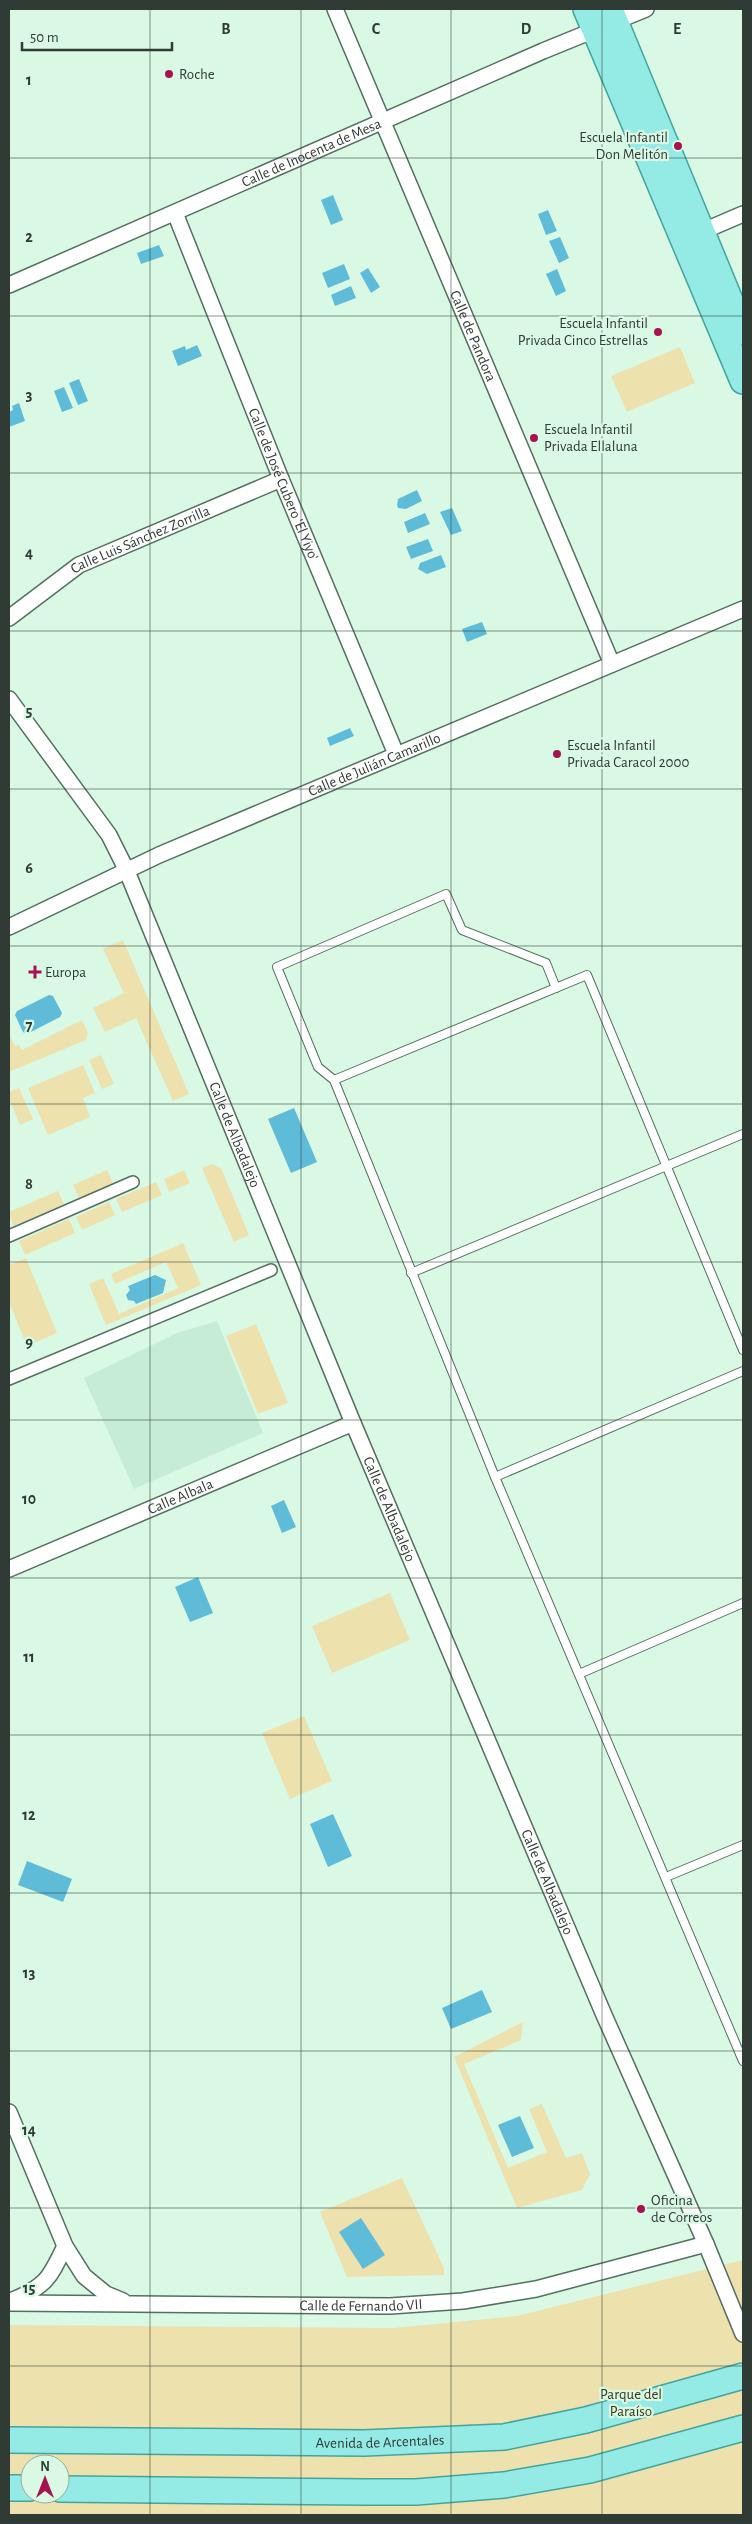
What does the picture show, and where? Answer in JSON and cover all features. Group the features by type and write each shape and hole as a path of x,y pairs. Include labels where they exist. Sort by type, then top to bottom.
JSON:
{"main road":[{"path":"601,17 692,236 743,381"},
{"path":"692,236 743,332"},
{"name":"Avenida de Arcentales","path":"9,2440 373,2443 504,2437 586,2420 743,2376"},
{"path":"70,2489 374,2492 494,2486 590,2470 743,2428"}],"street":[{"name":"Calle de Pandora","path":"336,9 612,664"},
{"name":"Calle de Inocenta de Mesa","path":"9,284 384,121 601,17 646,9"},
{"name":"Calle de José Cubero 'El Yiyo'","path":"175,213 281,479 396,754"},
{"path":"692,236 743,214"},
{"name":"Calle Luis Sánchez Zorrilla","path":"9,618 80,565 281,479"},
{"name":"Calle de Julián Camarillo","path":"9,928 126,869 743,609"},
{"name":"Calle de Albadalejo","path":"9,699 110,835 126,869 352,1423 604,2014 706,2244 743,2334"},
{"path":"9,1236 133,1182"},
{"path":"9,1379 271,1270"},
{"name":"Calle Albala","path":"9,1569 352,1423"},
{"path":"9,2112 65,2246 84,2276 106,2294 131,2304"},
{"name":"Calle de Fernando VII","path":"9,2302 390,2306 463,2301 536,2289 706,2244"},
{"path":"9,2302 35,2291 50,2276 65,2246"}],"lane":[{"path":"556,988 546,963 462,930 446,894 277,967 318,1067 334,1080 495,1477 743,2061"},
{"path":"334,1080 587,976 743,1350"},
{"path":"411,1273 743,1134"},
{"path":"495,1477 743,1371"},
{"path":"579,1674 743,1603"},
{"path":"666,1877 743,1845"}],"shaded area":[{"path":"217,1321 263,1433 134,1489 84,1378 177,1333"}],"green space":[{"path":"680,347 695,383 627,412 611,376"},
{"path":"123,940 189,1094 173,1101 136,1018 105,1032 93,1008 124,993 103,949"},
{"path":"82,1020 88,1033 86,1040 9,1072 9,1034 15,1046 19,1045 22,1050"},
{"path":"101,1055 114,1084 102,1089 89,1060"},
{"path":"83,1065 95,1093 83,1098 90,1117 48,1135 28,1088"},
{"path":"19,1088 33,1119 20,1125 9,1098 9,1092"},
{"path":"212,1164 221,1168 249,1235 234,1242 202,1168"},
{"path":"107,1170 113,1183 79,1198 73,1185"},
{"path":"184,1170 190,1183 169,1192 164,1179"},
{"path":"156,1182 162,1195 122,1212 116,1199"},
{"path":"58,1191 64,1204 13,1226 9,1212"},
{"path":"109,1202 115,1215 82,1230 76,1217"},
{"path":"69,1219 75,1233 25,1255 19,1241"},
{"path":"183,1243 201,1285 106,1325 89,1284 103,1278 119,1314 178,1288 166,1262 115,1284 111,1274"},
{"path":"26,1258 57,1333 27,1346 9,1302 9,1265"},
{"path":"256,1324 288,1403 258,1414 226,1336"},
{"path":"390,1593 410,1640 332,1673 312,1626"},
{"path":"304,1716 332,1781 290,1799 262,1733"},
{"path":"523,2022 521,2040 464,2064 508,2168 547,2152 529,2109 542,2104 566,2158 582,2153 590,2174 582,2190 517,2208 454,2057"},
{"path":"402,2178 444,2268 444,2275 347,2277 320,2212"},
{"name":"Parque del Paraíso","path":"743,2260 743,2514 9,2515 9,2325 393,2328 517,2316"}],"water":[{"path":"333,195 343,220 331,225 321,200"},
{"path":"548,210 557,231 546,235 538,214"},
{"path":"560,237 569,258 559,263 549,241"},
{"path":"159,245 164,256 141,264 137,253"},
{"path":"344,264 350,279 328,288 322,273"},
{"path":"368,268 380,287 371,293 360,273"},
{"path":"557,269 566,291 556,296 546,274"},
{"path":"351,286 356,298 335,306 331,295"},
{"path":"197,345 202,356 178,366 172,351 185,346 186,350"},
{"path":"79,379 88,401 78,405 69,383"},
{"path":"64,387 73,408 62,412 54,391"},
{"path":"19,403 25,421 9,427 9,412 13,410 12,406"},
{"path":"417,490 422,501 406,509 398,508 398,499"},
{"path":"452,508 462,531 451,535 440,512"},
{"path":"425,513 430,524 408,533 404,522"},
{"path":"428,539 433,551 411,559 406,547"},
{"path":"441,555 446,567 427,574 418,569 420,563"},
{"path":"482,622 487,634 467,642 462,629"},
{"path":"350,728 354,736 330,746 327,738"},
{"path":"49,995 53,996 62,1013 60,1017 27,1034 23,1032 15,1015 17,1011"},
{"path":"294,1108 317,1162 291,1173 268,1119"},
{"path":"155,1275 166,1280 163,1293 136,1304 134,1301 128,1300 126,1295 130,1290 128,1286"},
{"path":"284,1500 296,1527 282,1533 271,1506"},
{"path":"198,1577 213,1613 190,1622 175,1587"},
{"path":"333,1814 352,1856 328,1867 310,1824"},
{"path":"27,1861 72,1879 63,1902 18,1885"},
{"path":"482,1990 492,2012 451,2029 442,2008"},
{"path":"520,2116 534,2148 512,2157 498,2125"},
{"path":"361,2218 385,2255 363,2269 339,2232"}],"place":[{"name":"Roche","path":"169,74"},
{"name":"Escuela Infantil Don Melitón","path":"678,146"},
{"name":"Escuela Infantil Privada Cinco Estrellas","path":"658,332"},
{"name":"Escuela Infantil Privada Ellaluna","path":"534,438"},
{"name":"Escuela Infantil Privada Caracol 2000","path":"557,754"},
{"name":"Europa","path":"35,972"},
{"name":"Oficina de Correos","path":"641,2209"}]}
